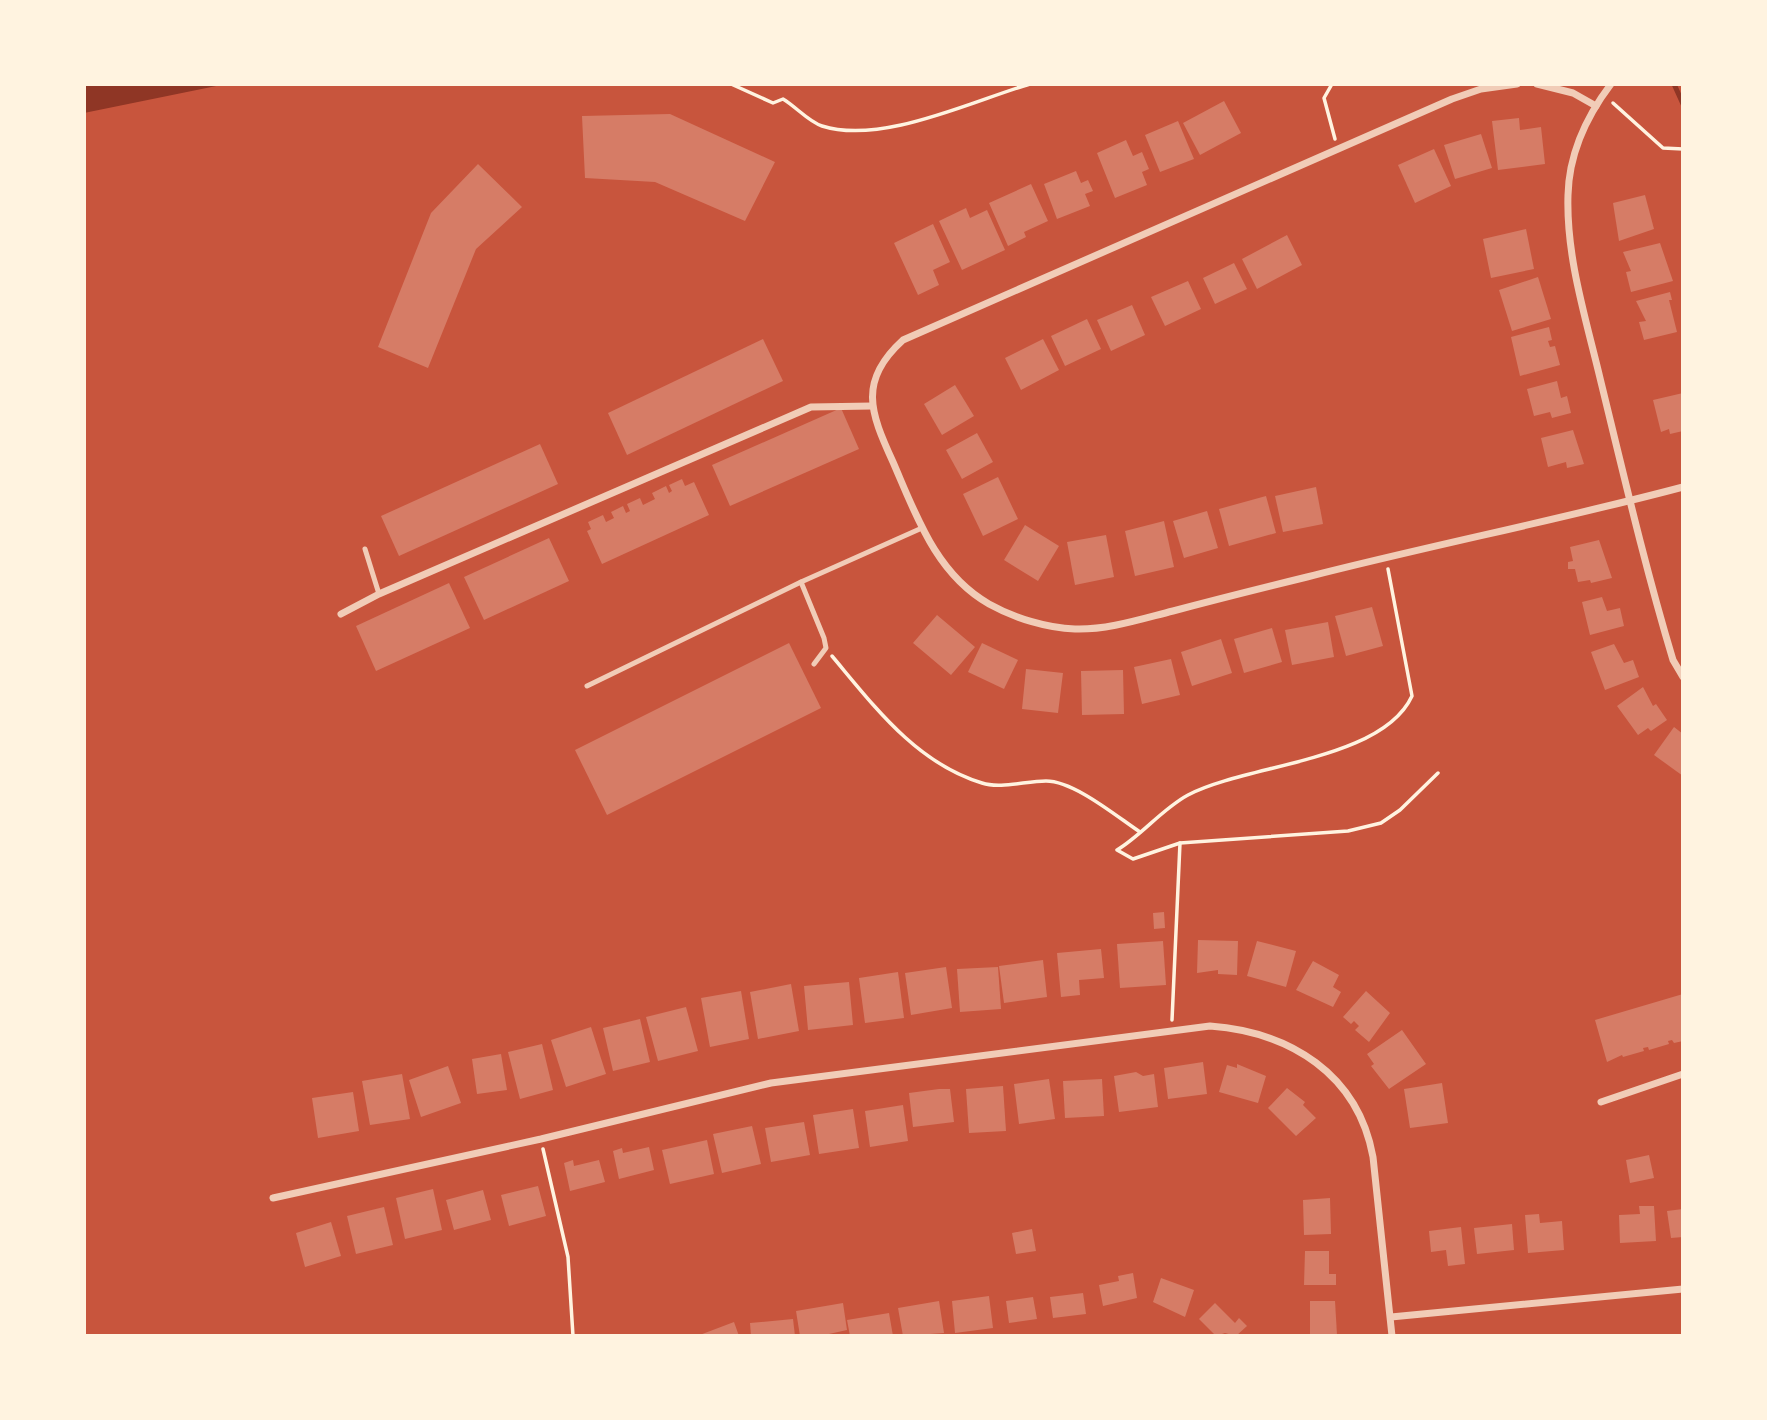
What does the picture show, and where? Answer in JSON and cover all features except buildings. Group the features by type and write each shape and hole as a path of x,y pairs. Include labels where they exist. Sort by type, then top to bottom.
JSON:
{"street":[{"path":"1517,84 1481,89 1452,99 904,340 877,368 872,406 922,528 951,574 988,604 1052,627 1075,629 1123,623 1683,487"},
{"path":"1537,84 1573,93 1596,106"},
{"path":"1611,84 1582,131 1572,159 1568,195 1569,234 1630,501 1672,660 1683,677"},
{"path":"341,614 379,594 811,407 872,406"},
{"path":"273,1199 541,1139 771,1083 1210,1026 1241,1028 1269,1035 1322,1066 1358,1112 1370,1137 1392,1336"},
{"path":"1601,1102 1683,1074"},
{"path":"1391,1317 1683,1289"}],"lane":[{"path":"587,686 801,582 922,528"},
{"path":"365,549 379,594"},
{"path":"801,582 821,627 826,648 814,664"}],"path":[{"path":"731,84 773,103 783,99 819,125 851,131 909,124 999,92 1030,84"},
{"path":"1332,84 1324,97 1337,148"},
{"path":"1603,94 1663,148 1683,149"},
{"path":"1386,557 1412,696 1405,711 1377,733 1309,759 1214,783 1185,796 1116,850 1133,859 1180,843 1348,831 1381,823 1401,810 1438,773"},
{"path":"826,648 882,717 951,772 985,785 1049,780 1069,786 1140,832"},
{"path":"1171,1032 1180,843"},
{"path":"541,1139 569,1257 573,1336"}],"shaded area":[{"path":"84,84 226,84 84,113"}],"waterway":[{"path":"1674,84 1683,104"}]}
